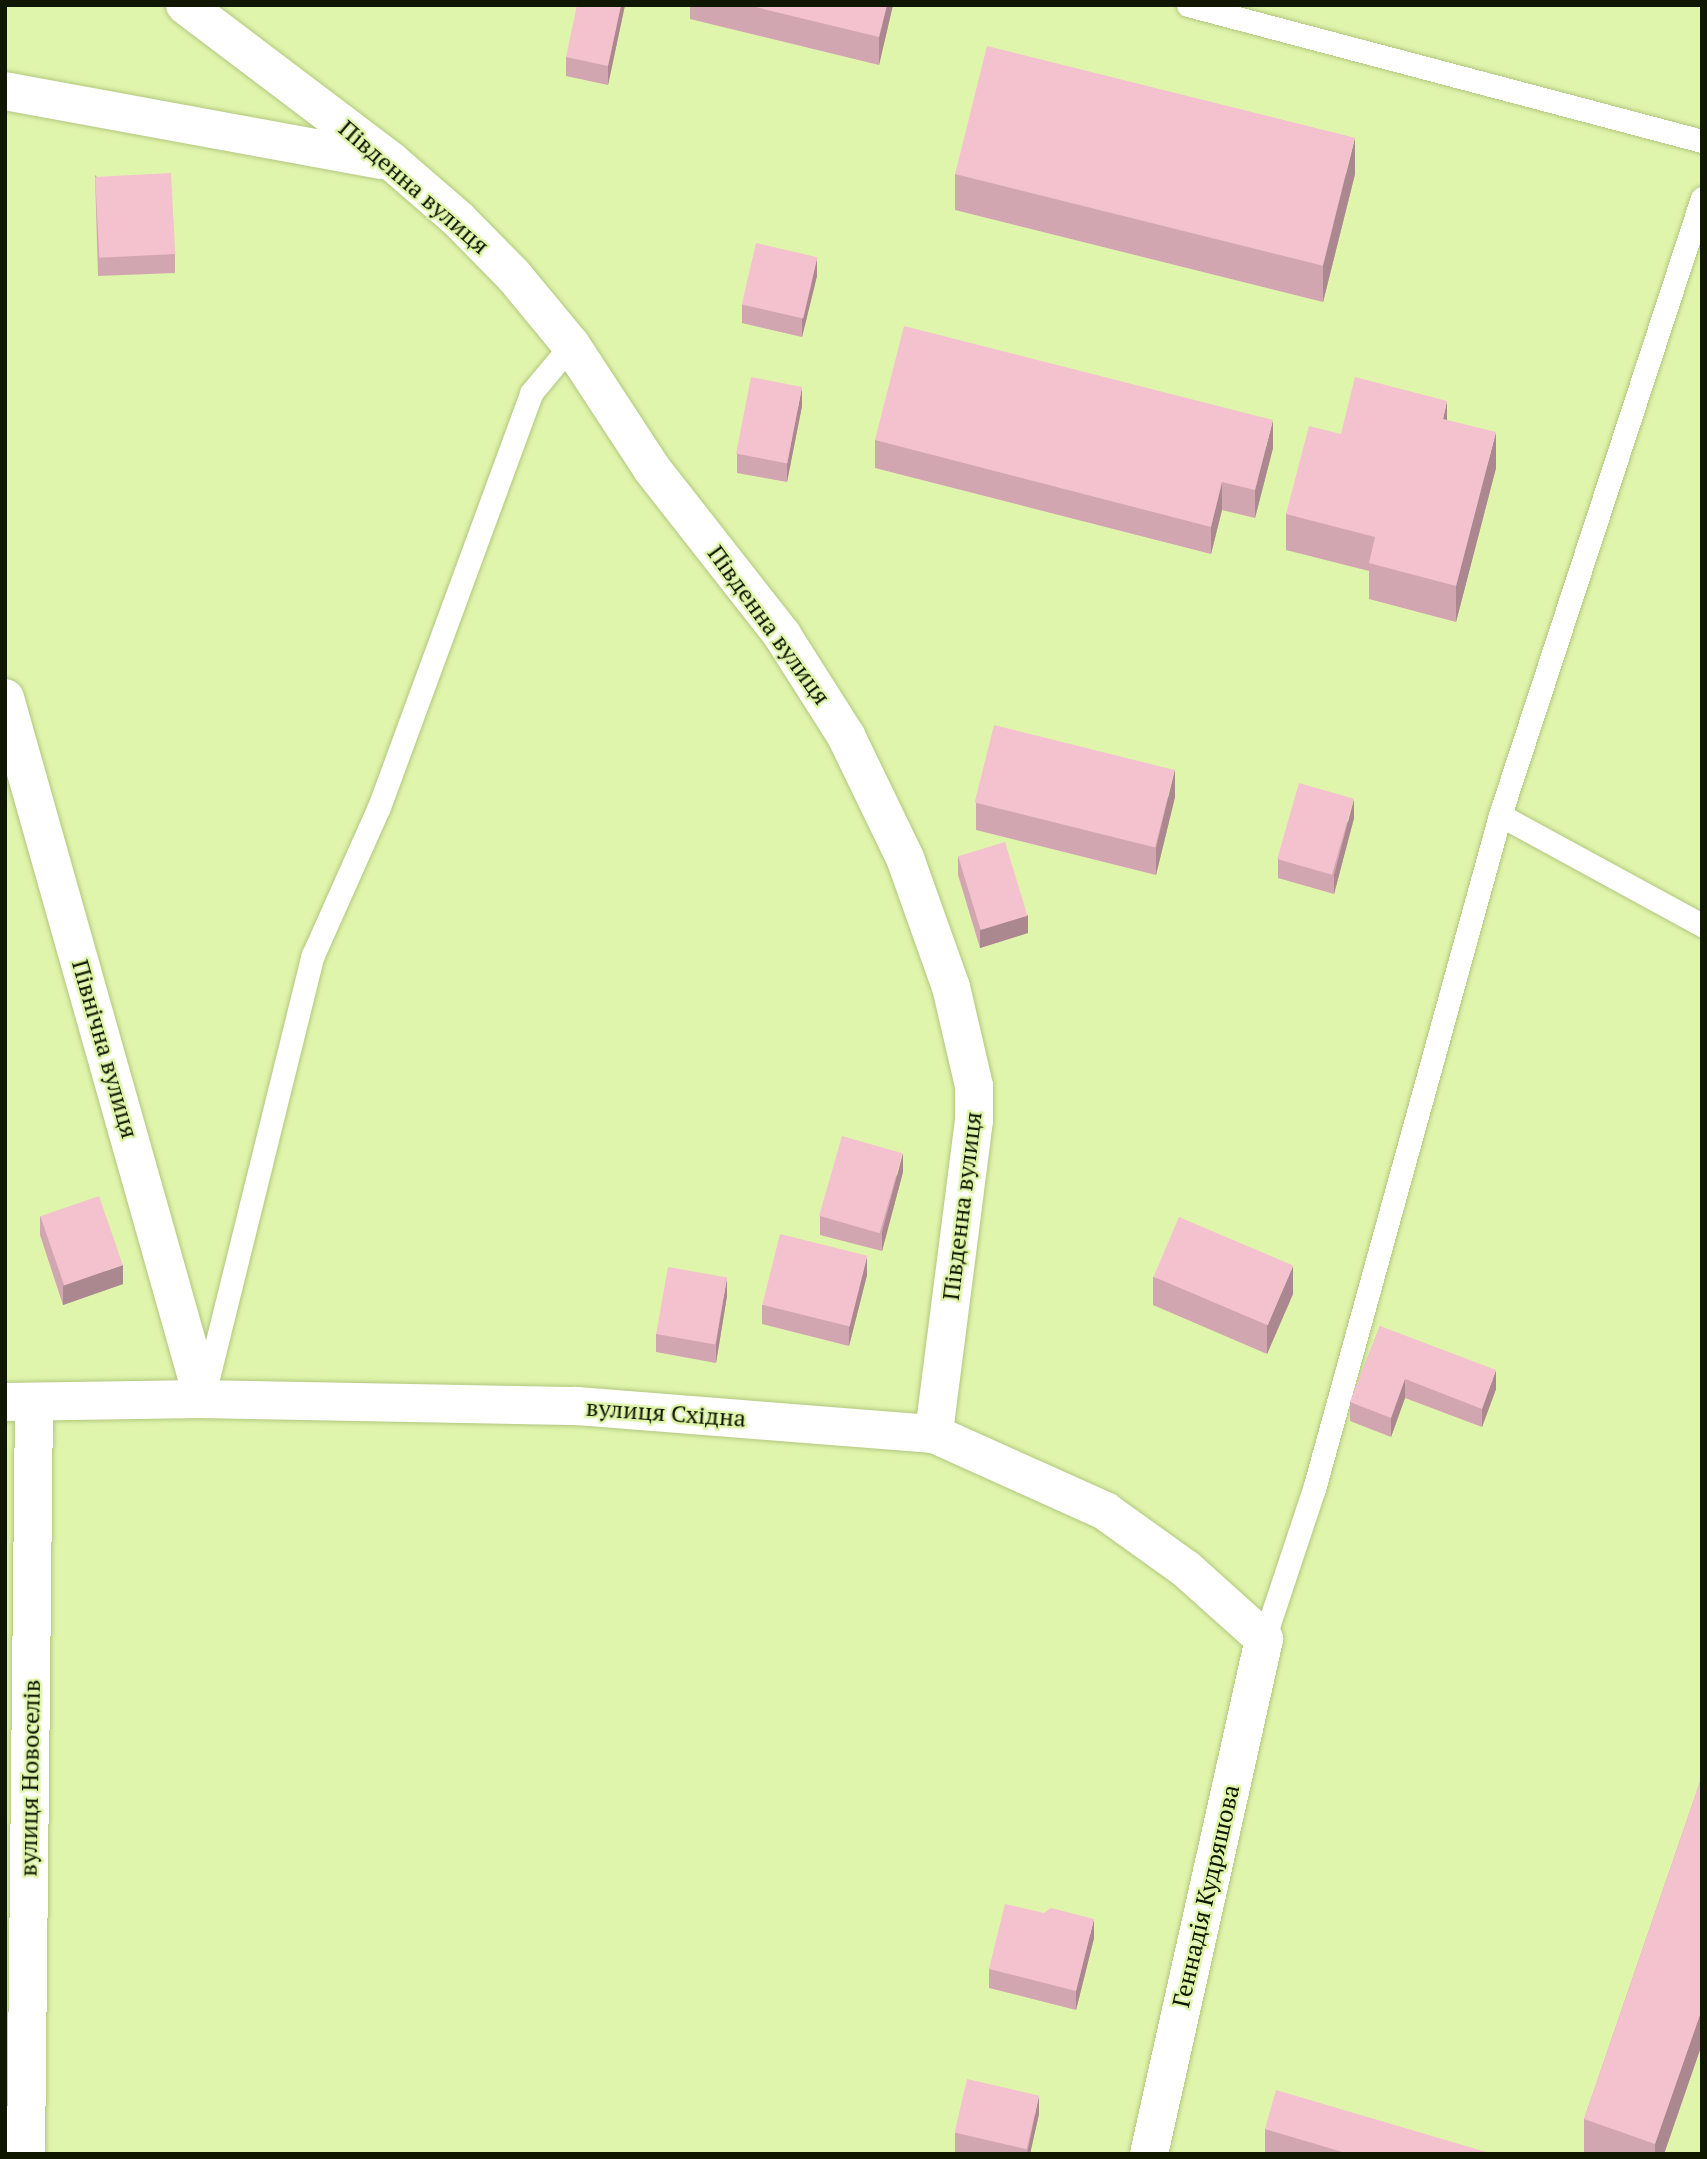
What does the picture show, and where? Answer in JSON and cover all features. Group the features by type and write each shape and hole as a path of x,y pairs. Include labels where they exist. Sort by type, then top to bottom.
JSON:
{"street":[{"name":"Південна вулиця","path":"185,5 391,161 468,229 571,345 652,469 782,635 846,736 905,858 951,987 974,1086 975,1120 934,1434"},
{"path":"5,91 391,161"},
{"name":"Північна вулиця","path":"5,698 203,1399"},
{"name":"вулиця Східна","path":"20,1402 203,1399 578,1406 934,1434 1105,1511 1186,1569 1264,1639"},
{"name":"вулиця Новоселів","path":"20,1402 26,2154"},
{"name":"Геннадія Кудряшова","path":"1149,2154 1264,1639"}],"lane":[{"path":"1188,5 1702,141"},
{"path":"1264,1639 1314,1489 1500,815 1701,205"},
{"path":"203,1399 313,955 379,807 531,393 571,345"},
{"path":"1500,815 1702,925"}],"building":[{"path":"577,5 621,5 608,66 566,57"},
{"path":"747,5 887,5 879,37"},
{"path":"987,46 1355,138 1323,266 955,174"},
{"path":"171,173 175,254 99,258 95,177"},
{"path":"756,243 817,257 803,319 742,304"},
{"path":"904,326 1273,420 1255,490 1222,482 1211,527 875,440"},
{"path":"751,377 802,387 787,463 736,454"},
{"path":"1355,377 1447,401 1443,419 1496,432 1456,586 1369,563 1375,537 1286,514 1309,426 1341,434"},
{"path":"994,725 1174,770 1155,848 975,803"},
{"path":"1299,783 1354,799 1332,875 1277,859"},
{"path":"1005,842 1028,916 981,930 958,856"},
{"path":"842,1136 903,1153 880,1233 819,1216"},
{"path":"99,1196 123,1265 64,1285 40,1216"},
{"path":"1179,1217 1293,1265 1268,1325 1154,1277"},
{"path":"780,1234 867,1256 850,1327 762,1305"},
{"path":"668,1267 727,1277 715,1344 656,1334"},
{"path":"1380,1326 1496,1370 1482,1409 1405,1379 1391,1418 1350,1402"},
{"path":"1702,1776 1702,2009 1655,2144 1584,2119"},
{"path":"1005,1904 1044,1913 1051,1908 1094,1919 1076,1991 989,1969"},
{"path":"967,2079 1039,2096 1027,2149 955,2133"},
{"path":"1276,2090 1493,2154 1349,2154 1265,2129"}]}
